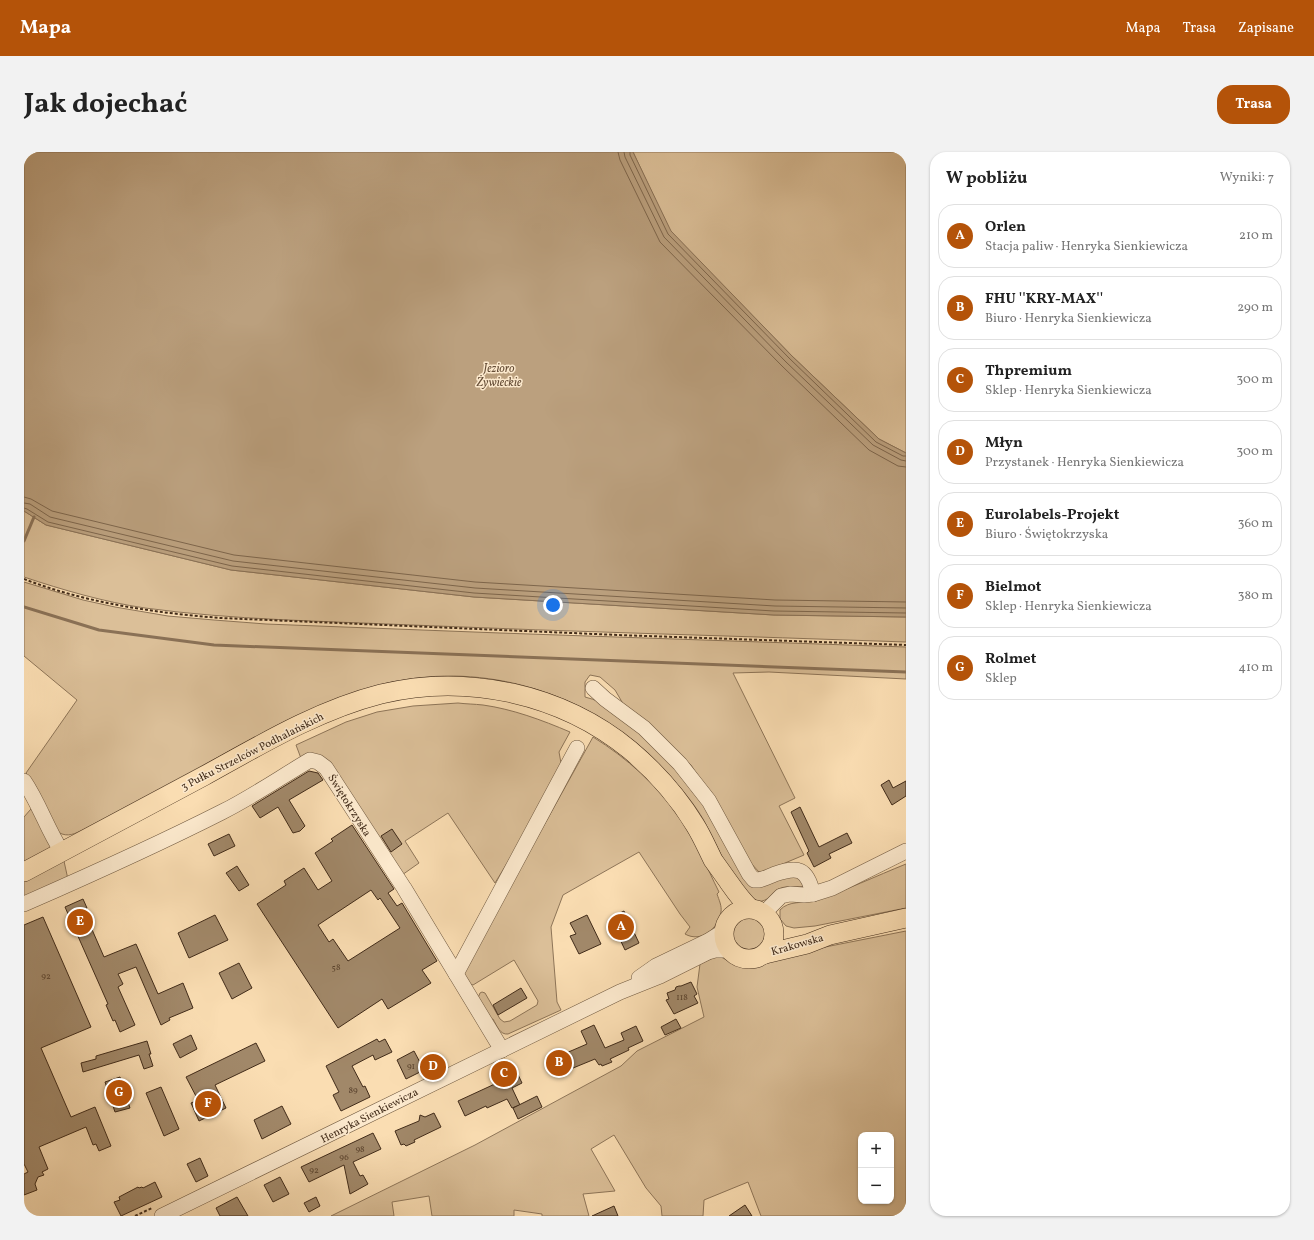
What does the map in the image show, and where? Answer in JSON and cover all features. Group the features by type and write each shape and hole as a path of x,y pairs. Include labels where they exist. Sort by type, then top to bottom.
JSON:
{"main road":[{"name":"3 Pułku Strzelców Podhalańskich","path":"24,872 261,744 333,711 379,695 422,687 453,686 508,692 542,701 580,718 614,738 655,772 677,798 696,826 714,861"},
{"path":"714,861 739,898 762,917 774,933 773,942 765,954 757,958 740,958 730,950 724,939 726,902 714,861"},
{"path":"726,924 738,910 762,917"},
{"name":"Krakowska","path":"762,917 784,934 791,936 806,934 830,935"},
{"name":"Krakowska","path":"765,954 807,944 830,935 906,918"}],"street":[{"path":"593,688 605,699 644,728 680,764 709,801 749,874 754,880 761,881 774,874 794,869 802,871 808,880 813,894"},
{"path":"456,974 577,748"},
{"name":"Świętokrzyska","path":"24,904 105,868 222,812 310,760 318,762 326,768 345,803 404,888 502,1050"},
{"path":"24,781 31,792 52,836 62,852"},
{"path":"762,917 775,901 784,895 813,894 832,888 906,851"},
{"name":"Henryka Sienkiewicza","path":"620,992 656,966 708,941 726,924"},
{"name":"Henryka Sienkiewicza","path":"162,1216 620,992 660,976 708,952 715,950 730,950"}],"path":[{"path":"24,579 76,595 134,608 221,618 618,635 906,645"}],"shaded area":[{"path":"633,152 906,152 906,453 879,439 792,356 670,231"},
{"path":"24,511 46,525 231,570 474,597 774,615 906,617 906,642 312,621 245,618 145,608 84,595 24,577"},
{"path":"24,582 83,600 115,607 168,616 266,624 906,647 906,679 769,672 733,673 795,798 779,806 804,855 766,871 759,872 749,861 717,805 691,765 656,732 625,707 615,690 600,677 590,675 585,682 585,697 600,702 628,720 683,771 716,818 748,877 755,882 762,883 784,875 792,874 799,877 806,885 803,887 781,888 762,901 753,900 746,895 738,883 736,884 700,814 680,787 652,757 625,735 596,715 564,700 531,688 497,680 462,676 427,677 388,683 350,694 314,708 278,725 80,831 65,835 57,831 53,826 38,790 26,773 77,700 24,656"},
{"path":"458,703 505,709 538,719 570,732 559,752 561,763 537,814 495,883 448,813 405,841 419,863 402,875 328,763 302,761 296,745 346,722 377,712 413,706"},
{"path":"593,737 618,754 641,773 661,794 680,818 696,845 719,892 717,894 721,912 713,929 708,933 697,937 685,934 690,927 639,852 563,895 551,927 557,1002 561,1010 505,1034 499,1030 493,1019 489,1019 478,998 480,993 485,993 500,1019 504,1022 510,1021 537,1005 538,1001 514,960 473,985 468,983 461,972"},
{"path":"37,802 62,852 69,884 24,904 24,817"},
{"path":"906,864 906,908 815,926 794,928 786,926 780,919 780,910 788,905 826,896"},
{"path":"749,916 759,919 764,924 767,934 764,944 759,949 749,952 739,949 734,944 731,934 734,924 739,919"},
{"path":"906,931 906,1216 761,1216 748,1182 704,1200 703,1216 662,1216 661,1206 646,1188 614,1135 591,1149 615,1191 583,1194 589,1216 542,1216 542,1214 514,1210 514,1216 432,1216 429,1196 392,1202 394,1216 331,1216 475,1145 621,1066 637,1051 704,1017 697,987 700,964 715,957 721,957 739,966 748,967 760,965 768,960"}],"water":[{"name":"Jezioro Żywieckie","path":"24,152 633,152 671,231 792,356 879,439 906,453 906,617 774,615 474,597 231,570 46,525 24,511"}],"building":[{"path":"309,771 318,773 323,780 289,800 305,826 300,831 293,833 278,807 260,818 252,806"},
{"path":"889,780 893,788 906,781 906,796 892,805 881,785"},
{"path":"800,807 819,847 847,833 852,843 829,854 831,858 814,867 807,853 809,851 791,812"},
{"path":"352,825 394,889 388,893 397,906 402,903 437,961 422,970 431,983 388,1009 382,999 338,1028 257,904 286,885 284,881 304,868 318,890 332,881 315,853 333,841 331,839","holes":["371,890 378,900 380,898 400,928 348,961 333,939 329,942 318,925"]},
{"path":"392,829 402,844 391,852 381,836"},
{"path":"229,834 235,846 214,856 208,844"},
{"path":"237,866 249,885 239,891 226,873"},
{"path":"83,899 87,908 83,909 104,957 136,944 158,994 183,983 193,1008 169,1018 170,1020 161,1025 136,967 118,974 123,984 118,987 135,1025 120,1032 115,1020 113,1021 106,1005 108,1004 65,907"},
{"path":"624,911 639,943 625,950 610,918"},
{"path":"215,915 228,940 189,958 178,933"},
{"path":"587,915 601,944 579,954 570,936 576,934 570,923"},
{"path":"43,917 91,1027 41,1048 71,1117 95,1107 111,1146 99,1151 96,1144 93,1145 86,1127 39,1147 48,1169 42,1172 44,1175 38,1177 35,1184 37,1190 24,1195 24,1174 28,1172 24,1164 24,925"},
{"path":"239,963 252,988 232,999 219,973"},
{"path":"691,982 697,994 694,996 698,1003 674,1014 666,1000 669,999 667,993 675,990 676,987"},
{"path":"521,988 527,998 498,1015 493,1005"},
{"path":"676,1019 681,1028 665,1035 661,1027"},
{"path":"594,1025 605,1048 624,1040 621,1033 636,1026 643,1041 628,1048 629,1050 610,1059 612,1062 602,1066 601,1064 599,1065 595,1059 556,1075 550,1060 587,1044 581,1031"},
{"path":"191,1035 197,1049 180,1058 173,1044"},
{"path":"377,1039 379,1042 385,1039 392,1052 375,1060 373,1055 352,1066 370,1097 341,1111 333,1095 339,1092 326,1066"},
{"path":"147,1041 153,1066 144,1069 139,1055 83,1072 81,1063 96,1059 96,1056"},
{"path":"256,1043 265,1061 215,1085 226,1108 199,1121 191,1103 198,1100 186,1077"},
{"path":"414,1051 424,1070 406,1079 397,1060"},
{"path":"513,1064 522,1083 512,1088 520,1105 512,1108 507,1099 487,1108 486,1106 465,1116 458,1101 497,1083 493,1073"},
{"path":"120,1077 130,1108 115,1112 105,1082"},
{"path":"161,1087 179,1129 164,1136 146,1093"},
{"path":"537,1096 542,1107 518,1119 513,1108"},
{"path":"282,1106 291,1124 262,1139 254,1120"},
{"path":"434,1113 441,1127 414,1140 415,1142 406,1146 404,1144 401,1145 395,1131 419,1121 420,1115 425,1117"},
{"path":"373,1133 381,1149 353,1162 360,1176 363,1175 368,1184 350,1194 344,1165 309,1182 301,1167"},
{"path":"200,1158 208,1176 196,1182 187,1164"},
{"path":"280,1177 289,1194 273,1202 264,1185"},
{"path":"155,1182 162,1197 121,1216 114,1202 120,1200 119,1197 138,1187 143,1188"},
{"path":"237,1197 248,1216 220,1216 216,1208"},
{"path":"316,1197 320,1206 309,1212 304,1203"},
{"path":"745,1205 752,1216 729,1216"},
{"path":"614,1206 618,1216 592,1216"}],"waterway":[{"path":"24,541 34,517"},
{"path":"24,607 99,630 214,645 906,672"}],"place":[{"name":"Eurolabels-Projekt","path":"80,922"},
{"name":"Orlen","path":"621,927"},
{"name":"FHU ''KRY-MAX''","path":"559,1063"},
{"name":"Młyn","path":"433,1067"},
{"name":"Thpremium","path":"504,1074"},
{"name":"Rolmet","path":"119,1093"},
{"name":"Bielmot","path":"208,1104"}]}
